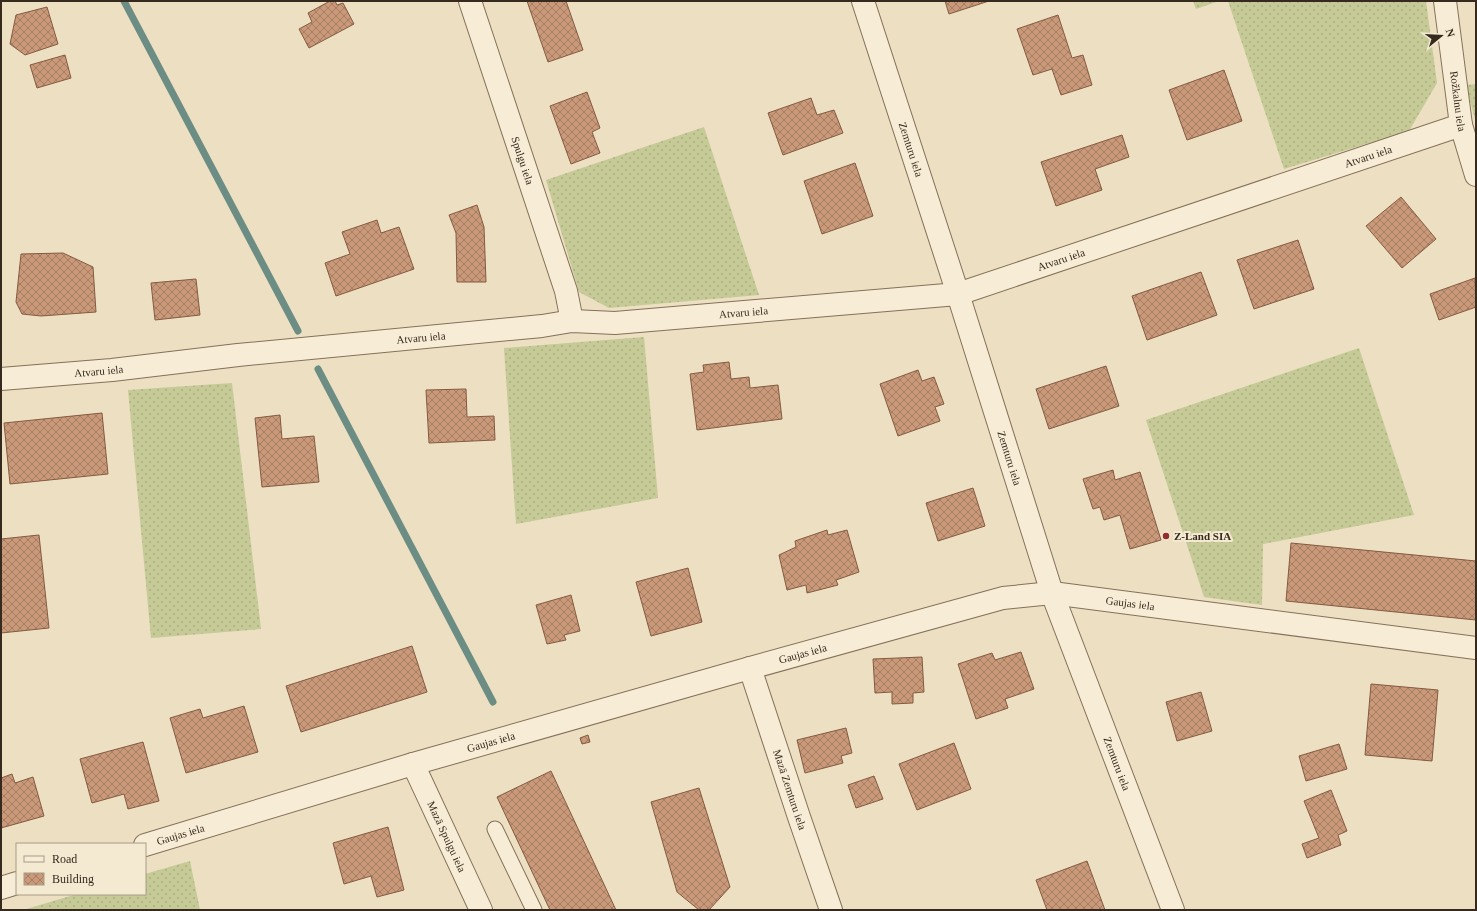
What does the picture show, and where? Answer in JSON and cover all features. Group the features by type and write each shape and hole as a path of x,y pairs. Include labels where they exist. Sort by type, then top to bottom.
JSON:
{"street":[{"name":"Spulgu iela","path":"470,1 566,291 572,321"},
{"name":"Zemturu iela","path":"863,1 958,294 1052,593 1172,910"},
{"name":"Rožkalnu iela","path":"1445,1 1461,125 1476,175"},
{"name":"Atvaru iela","path":"1,379 112,370 238,355 542,326 572,321 615,323 958,294 1461,125"},
{"name":"Gaujas iela","path":"146,845 414,764 750,668 1003,598 1052,593 1476,648"},
{"name":"Mazā Zemturu iela","path":"750,668 831,910"},
{"name":"Mazā Spulgu iela","path":"414,764 481,910"},
{"path":"1,888 16,883"}],"lane":[{"path":"495,829 534,910"}],"green space":[{"path":"1193,1 1219,1 1196,9"},
{"path":"1228,1 1426,1 1437,83 1409,131 1284,169"},
{"path":"1476,84 1476,123 1466,85"},
{"path":"704,127 759,295 609,308 579,292 546,180"},
{"path":"644,337 658,498 516,524 504,348"},
{"path":"1359,348 1414,515 1263,544 1262,605 1204,597 1146,420"},
{"path":"232,383 261,629 151,638 128,390"},
{"path":"190,861 200,910 23,910 74,895 146,895 146,874"}],"building":[{"path":"330,1 335,1 337,5 343,3 354,24 309,48 299,29 312,22 308,13"},
{"path":"527,1 566,1 583,50 548,62"},
{"path":"945,1 989,1 949,14"},
{"path":"47,7 58,44 25,55 10,44 16,15"},
{"path":"1058,15 1072,58 1083,55 1092,85 1061,95 1052,69 1033,75 1017,29"},
{"path":"65,55 71,78 37,88 30,65"},
{"path":"1224,70 1242,121 1187,140 1169,90"},
{"path":"587,92 600,128 592,132 600,153 571,164 550,106"},
{"path":"811,98 817,115 834,110 843,133 783,155 768,113"},
{"path":"1122,135 1129,157 1095,169 1102,190 1056,206 1041,162"},
{"path":"855,163 873,216 822,234 804,181"},
{"path":"1401,197 1436,239 1402,268 1366,226"},
{"path":"477,205 484,227 486,282 457,282 456,233 449,215"},
{"path":"377,220 381,233 399,227 414,269 336,296 325,263 350,254 342,232"},
{"path":"1298,240 1314,289 1254,309 1237,260"},
{"path":"63,253 93,267 96,312 41,316 22,314 16,302 21,254"},
{"path":"1201,272 1217,315 1147,340 1132,296"},
{"path":"1475,278 1476,307 1439,320 1430,294"},
{"path":"196,279 200,315 155,320 151,283"},
{"path":"729,362 731,379 749,377 750,388 778,385 782,419 697,430 690,374 704,372 703,365"},
{"path":"1106,366 1119,406 1049,429 1036,389"},
{"path":"918,370 922,381 934,377 944,404 935,407 940,421 898,436 880,384"},
{"path":"466,389 467,417 494,416 495,440 429,443 426,390"},
{"path":"102,413 108,474 10,484 4,423"},
{"path":"280,415 282,439 314,436 319,482 262,487 255,418"},
{"path":"1113,470 1115,480 1140,472 1161,540 1130,549 1120,515 1104,520 1100,507 1093,509 1083,479"},
{"path":"973,488 985,526 938,541 926,503"},
{"path":"827,530 828,535 847,530 859,572 836,580 838,585 807,593 806,585 787,590 779,555 796,547 795,541"},
{"path":"39,535 49,628 1,633 1,539"},
{"path":"1291,543 1476,561 1476,620 1286,601"},
{"path":"688,568 702,622 651,636 636,582"},
{"path":"571,595 580,631 564,635 566,640 547,644 536,605"},
{"path":"412,646 427,692 301,732 286,686"},
{"path":"1021,652 1034,689 1005,699 1008,708 976,719 958,664 992,653 995,660"},
{"path":"922,657 924,692 913,693 913,703 892,704 892,692 875,693 873,659"},
{"path":"1371,684 1438,690 1432,761 1365,755"},
{"path":"1201,692 1212,731 1177,741 1166,702"},
{"path":"244,706 258,752 186,773 170,718 200,709 203,718"},
{"path":"846,728 852,753 841,756 843,763 805,773 797,740"},
{"path":"588,735 590,742 582,744 580,738"},
{"path":"143,742 159,801 128,809 124,794 92,803 80,759"},
{"path":"954,743 971,789 917,810 899,764"},
{"path":"1339,744 1347,769 1306,781 1299,756"},
{"path":"551,771 616,910 550,910 497,797"},
{"path":"12,774 15,783 33,777 44,816 1,828 1,778"},
{"path":"874,776 883,799 856,808 848,785"},
{"path":"699,788 730,887 709,910 699,910 677,892 651,802"},
{"path":"1331,790 1347,831 1338,835 1341,845 1307,858 1302,844 1319,838 1304,801"},
{"path":"388,827 404,890 377,897 371,876 344,884 333,843"},
{"path":"1087,861 1105,910 1047,910 1036,880"}],"waterway":[{"path":"124,1 298,331"},
{"path":"318,369 493,702"}],"place":[{"name":"Z-Land SIA","path":"1166,536"}]}
